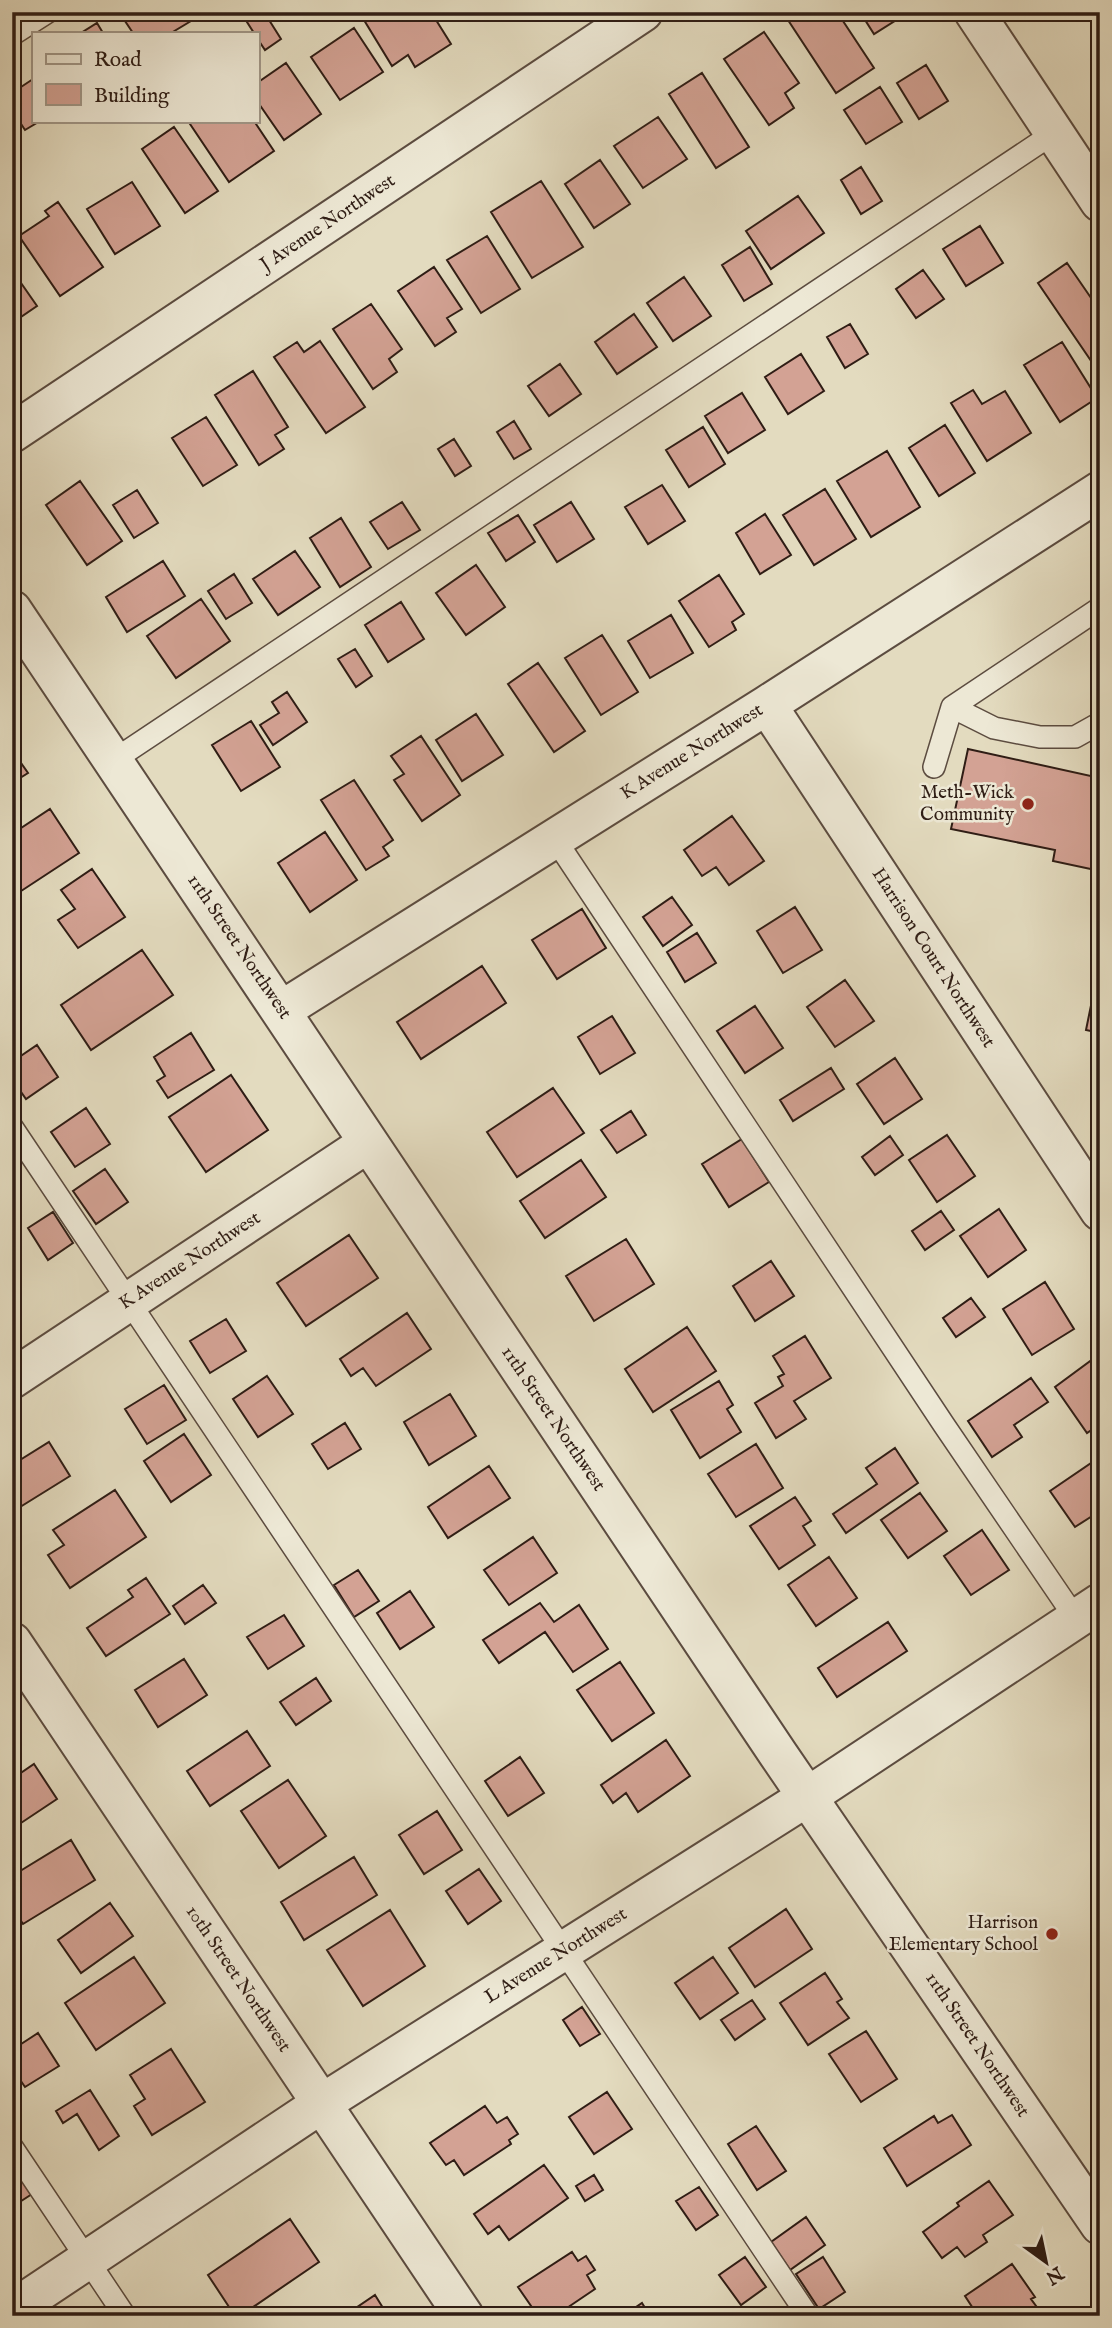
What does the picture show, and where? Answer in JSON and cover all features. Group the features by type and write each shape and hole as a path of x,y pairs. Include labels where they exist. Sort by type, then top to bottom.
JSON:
{"street":[{"name":"J Avenue Northwest","path":"12,433 643,12"},
{"path":"974,12 1100,202"},
{"name":"K Avenue Northwest","path":"282,1010 767,705 1100,491"},
{"name":"11th Street Northwest","path":"12,610 807,1797 1100,2225"},
{"name":"Harrison Court Northwest","path":"767,705 1100,1211"},
{"name":"K Avenue Northwest","path":"12,1379 368,1143"},
{"name":"L Avenue Northwest","path":"12,2310 321,2104 807,1797 1088,1611"},
{"name":"10th Street Northwest","path":"12,1642 464,2316"}],"lane":[{"path":"12,35 48,12"},
{"path":"114,761 1054,132"},
{"path":"934,767 952,707 1100,608"},
{"path":"952,707 994,728 1040,737 1075,737 1100,723"},
{"path":"555,839 936,1413 1088,1611"},
{"path":"12,1127 807,2316"},
{"path":"12,2147 125,2316"}],"building":[{"path":"126,12 185,12 191,21 173,32 132,32 121,15"},
{"path":"264,12 281,39 265,50 259,41 259,32 253,32 247,22"},
{"path":"377,12 431,12 451,44 415,67 408,55 392,66 364,20"},
{"path":"793,12 837,12 874,68 836,93 786,17"},
{"path":"860,12 909,12 874,34"},
{"path":"97,23 102,32 83,32"},
{"path":"354,28 383,72 340,100 311,57"},
{"path":"764,32 799,83 785,93 794,108 769,125 724,59"},
{"path":"286,63 321,114 284,140 259,104 259,82"},
{"path":"926,65 948,101 919,119 897,83"},
{"path":"702,73 749,147 716,168 669,94"},
{"path":"32,80 32,122 38,122 25,130 12,110 12,93"},
{"path":"880,87 902,122 866,144 844,110"},
{"path":"658,117 687,159 643,188 614,146"},
{"path":"189,122 255,122 274,151 229,182"},
{"path":"174,127 218,191 185,213 142,149"},
{"path":"600,160 630,204 594,228 565,184"},
{"path":"861,167 882,201 861,214 841,180"},
{"path":"541,181 583,247 532,278 491,212"},
{"path":"132,182 160,226 115,254 87,209"},
{"path":"798,196 824,233 771,269 746,231"},
{"path":"58,202 103,267 60,296 19,236 49,216 45,211"},
{"path":"980,226 1003,263 966,286 943,249"},
{"path":"487,236 520,289 481,313 447,260"},
{"path":"750,247 772,284 744,301 722,265"},
{"path":"1067,263 1100,311 1100,374 1038,283"},
{"path":"434,267 462,309 447,318 456,332 435,346 398,291"},
{"path":"12,270 37,306 12,323"},
{"path":"923,270 944,299 916,318 896,289"},
{"path":"684,277 711,316 673,341 647,303"},
{"path":"371,304 402,349 389,359 397,372 373,389 333,329"},
{"path":"634,314 657,347 617,374 595,342"},
{"path":"850,324 868,354 845,368 827,337"},
{"path":"320,341 365,407 326,433 274,357 297,342 304,352"},
{"path":"1062,342 1097,398 1060,422 1024,365"},
{"path":"801,354 824,391 788,414 765,377"},
{"path":"560,364 581,394 549,416 528,386"},
{"path":"253,371 288,427 275,435 284,449 259,465 215,395"},
{"path":"973,390 982,404 1005,391 1031,433 987,461 951,403"},
{"path":"742,393 765,430 728,453 705,416"},
{"path":"206,417 237,465 203,486 172,438"},
{"path":"514,421 531,449 514,459 497,432"},
{"path":"945,425 975,473 939,496 909,448"},
{"path":"703,427 725,464 689,487 666,450"},
{"path":"454,439 471,466 455,476 438,449"},
{"path":"887,451 920,507 871,537 837,481"},
{"path":"80,481 122,541 87,565 46,505"},
{"path":"662,485 685,521 648,544 625,507"},
{"path":"825,489 856,539 814,565 783,515"},
{"path":"137,490 158,523 134,538 113,505"},
{"path":"402,502 420,530 388,549 370,522"},
{"path":"571,502 594,539 557,562 534,525"},
{"path":"765,514 791,555 760,574 736,533"},
{"path":"518,515 535,542 506,561 488,533"},
{"path":"341,518 371,567 340,587 310,538"},
{"path":"295,551 320,587 278,615 253,579"},
{"path":"163,561 185,596 127,632 106,597"},
{"path":"476,565 505,607 466,635 436,593"},
{"path":"234,574 252,603 226,619 208,591"},
{"path":"719,575 744,614 732,622 736,630 709,647 679,601"},
{"path":"201,599 230,641 176,678 147,636"},
{"path":"401,602 424,639 388,662 365,625"},
{"path":"671,615 693,653 650,678 628,641"},
{"path":"602,635 638,692 601,715 565,658"},
{"path":"355,649 372,676 356,687 338,659"},
{"path":"538,663 585,731 554,752 508,684"},
{"path":"287,692 307,722 273,745 260,725 279,713 272,702"},
{"path":"476,714 503,755 462,781 436,740"},
{"path":"251,721 280,767 241,791 212,745"},
{"path":"421,736 460,795 422,821 394,780 404,774 391,756"},
{"name":"Meth-Wick Community","path":"968,749 1100,778 1100,871 1053,861 1055,850 951,829"},
{"path":"12,750 28,773 12,783"},
{"path":"354,780 393,840 383,847 389,856 366,870 321,800"},
{"path":"50,809 79,853 12,897 12,834"},
{"path":"732,816 764,861 729,885 716,867 702,876 684,850"},
{"path":"325,832 357,880 310,912 278,863"},
{"path":"92,869 125,917 78,948 58,920 75,909 61,890"},
{"path":"672,897 692,925 663,946 643,917"},
{"path":"795,907 822,950 783,973 757,931"},
{"path":"582,909 606,948 557,979 532,940"},
{"path":"697,933 716,963 685,982 667,952"},
{"path":"142,950 173,995 91,1050 61,1005"},
{"path":"1100,961 1100,1033 1086,1030"},
{"path":"482,966 506,1003 421,1059 397,1022"},
{"path":"845,980 874,1021 835,1047 807,1007"},
{"path":"755,1006 783,1048 745,1073 717,1031"},
{"path":"612,1016 635,1053 600,1074 578,1037"},
{"path":"191,1033 214,1070 168,1098 157,1081 165,1076 154,1057"},
{"path":"37,1045 58,1077 26,1099 12,1079 12,1062"},
{"path":"895,1058 922,1099 884,1124 857,1084"},
{"path":"831,1068 844,1089 793,1121 780,1100"},
{"path":"231,1075 268,1130 206,1172 169,1117"},
{"path":"553,1088 584,1133 517,1177 487,1132"},
{"path":"86,1108 110,1144 75,1167 51,1132"},
{"path":"631,1111 646,1135 617,1153 601,1130"},
{"path":"947,1135 975,1176 937,1202 909,1160"},
{"path":"890,1136 903,1155 875,1175 862,1157"},
{"path":"742,1139 769,1182 729,1207 702,1164"},
{"path":"581,1160 606,1197 545,1238 520,1201"},
{"path":"105,1169 128,1202 96,1224 73,1191"},
{"path":"999,1209 1026,1250 988,1277 960,1236"},
{"path":"941,1211 954,1230 925,1250 912,1231"},
{"path":"53,1212 73,1243 48,1260 28,1228"},
{"path":"349,1235 378,1278 306,1326 277,1283"},
{"path":"626,1239 654,1284 594,1321 566,1276"},
{"path":"771,1261 794,1296 755,1321 733,1286"},
{"path":"1045,1282 1074,1329 1032,1355 1003,1309"},
{"path":"971,1298 985,1317 956,1337 943,1318"},
{"path":"407,1313 431,1349 376,1386 363,1368 351,1376 340,1359"},
{"path":"226,1319 246,1351 210,1373 190,1341"},
{"path":"687,1327 716,1371 653,1412 625,1369"},
{"path":"805,1336 831,1378 794,1401 806,1419 776,1438 755,1403 783,1386 778,1377 784,1374 773,1356"},
{"path":"1093,1359 1100,1369 1100,1424 1087,1433 1055,1387"},
{"path":"267,1376 293,1414 258,1437 233,1399"},
{"path":"1031,1378 1048,1402 1014,1425 1022,1437 992,1457 968,1421"},
{"path":"719,1381 733,1405 727,1409 741,1432 700,1458 671,1410"},
{"path":"164,1385 186,1420 147,1444 125,1409"},
{"path":"450,1394 476,1436 429,1465 404,1422"},
{"path":"345,1423 361,1449 328,1469 312,1444"},
{"path":"184,1434 211,1475 171,1502 144,1461"},
{"path":"49,1442 70,1476 12,1512 12,1465"},
{"path":"756,1444 783,1488 736,1517 708,1474"},
{"path":"895,1448 918,1483 846,1533 833,1514 877,1484 866,1468"},
{"path":"1100,1457 1100,1511 1075,1527 1050,1491"},
{"path":"489,1466 510,1498 448,1538 428,1507"},
{"path":"115,1490 146,1537 70,1588 48,1555 64,1545 53,1530"},
{"path":"920,1493 947,1531 908,1558 881,1520"},
{"path":"795,1497 811,1521 803,1526 815,1545 779,1569 750,1526"},
{"path":"982,1530 1009,1570 971,1595 944,1556"},
{"path":"533,1537 557,1573 509,1605 484,1570"},
{"path":"829,1557 857,1598 816,1626 788,1585"},
{"path":"358,1570 379,1601 354,1617 334,1585"},
{"path":"146,1578 170,1614 106,1656 87,1628 133,1597 128,1590"},
{"path":"203,1585 216,1603 185,1624 173,1606"},
{"path":"410,1591 434,1627 400,1649 377,1613"},
{"path":"540,1603 554,1622 579,1605 608,1649 573,1672 545,1632 499,1663 483,1640"},
{"path":"284,1615 304,1646 268,1669 247,1637"},
{"path":"888,1622 907,1651 837,1697 818,1668"},
{"path":"184,1659 207,1695 158,1727 135,1690"},
{"path":"620,1662 654,1713 612,1741 577,1690"},
{"path":"316,1678 331,1701 296,1725 280,1702"},
{"path":"247,1731 270,1766 210,1806 187,1771"},
{"path":"666,1740 690,1776 638,1812 626,1793 613,1803 601,1785"},
{"path":"520,1757 544,1793 508,1816 485,1781"},
{"path":"34,1764 57,1799 12,1829 12,1779"},
{"path":"288,1780 326,1836 279,1868 241,1811"},
{"path":"437,1811 462,1850 424,1874 399,1835"},
{"path":"71,1840 95,1880 23,1924 12,1907 12,1901 20,1896 12,1883 12,1876"},
{"path":"354,1857 377,1895 304,1940 281,1902"},
{"path":"479,1869 501,1901 468,1924 446,1891"},
{"path":"110,1903 133,1936 81,1973 58,1940"},
{"path":"786,1909 812,1949 755,1987 729,1948"},
{"path":"390,1910 425,1966 363,2006 327,1950"},
{"path":"134,1957 165,2003 96,2050 65,2003"},
{"path":"713,1957 738,1993 700,2019 675,1983"},
{"path":"825,1973 842,1999 837,2002 849,2018 808,2045 780,2003"},
{"path":"752,2000 765,2019 735,2040 721,2020"},
{"path":"582,2007 600,2034 580,2046 563,2020"},
{"path":"866,2031 897,2079 861,2102 829,2054"},
{"path":"38,2033 59,2066 25,2087 12,2068 12,2050"},
{"path":"171,2049 205,2102 152,2135 134,2106 145,2099 130,2075"},
{"path":"90,2090 119,2136 99,2150 77,2114 63,2123 56,2111"},
{"path":"607,2092 632,2129 594,2154 569,2117"},
{"path":"485,2106 497,2123 507,2117 518,2134 509,2140 511,2144 464,2175 454,2160 446,2165 430,2143"},
{"path":"952,2115 971,2145 907,2186 884,2148 934,2116 938,2123"},
{"path":"756,2126 786,2171 757,2190 728,2144"},
{"path":"12,2162 32,2194 12,2207"},
{"path":"544,2165 568,2198 509,2240 499,2226 488,2234 474,2214"},
{"path":"594,2175 603,2190 585,2201 576,2186"},
{"path":"989,2181 1013,2215 983,2235 987,2242 965,2257 957,2247 942,2258 923,2232 959,2206 957,2203"},
{"path":"699,2187 718,2215 696,2230 676,2201"},
{"path":"806,2217 825,2245 790,2270 771,2242"},
{"path":"290,2219 319,2262 240,2316 235,2316 208,2275"},
{"path":"572,2252 578,2261 586,2256 595,2270 587,2275 595,2289 555,2316 538,2316 518,2287"},
{"path":"745,2257 766,2287 741,2305 719,2275"},
{"path":"823,2257 845,2292 819,2309 796,2274"},
{"path":"1012,2264 1035,2297 1031,2299 1039,2310 1031,2316 978,2316 965,2296"},
{"path":"375,2295 388,2316 344,2316"},
{"path":"642,2303 650,2316 623,2316"}],"place":[{"name":"Meth-Wick Community","path":"1028,804"},
{"name":"Harrison Elementary School","path":"1052,1934"}]}
